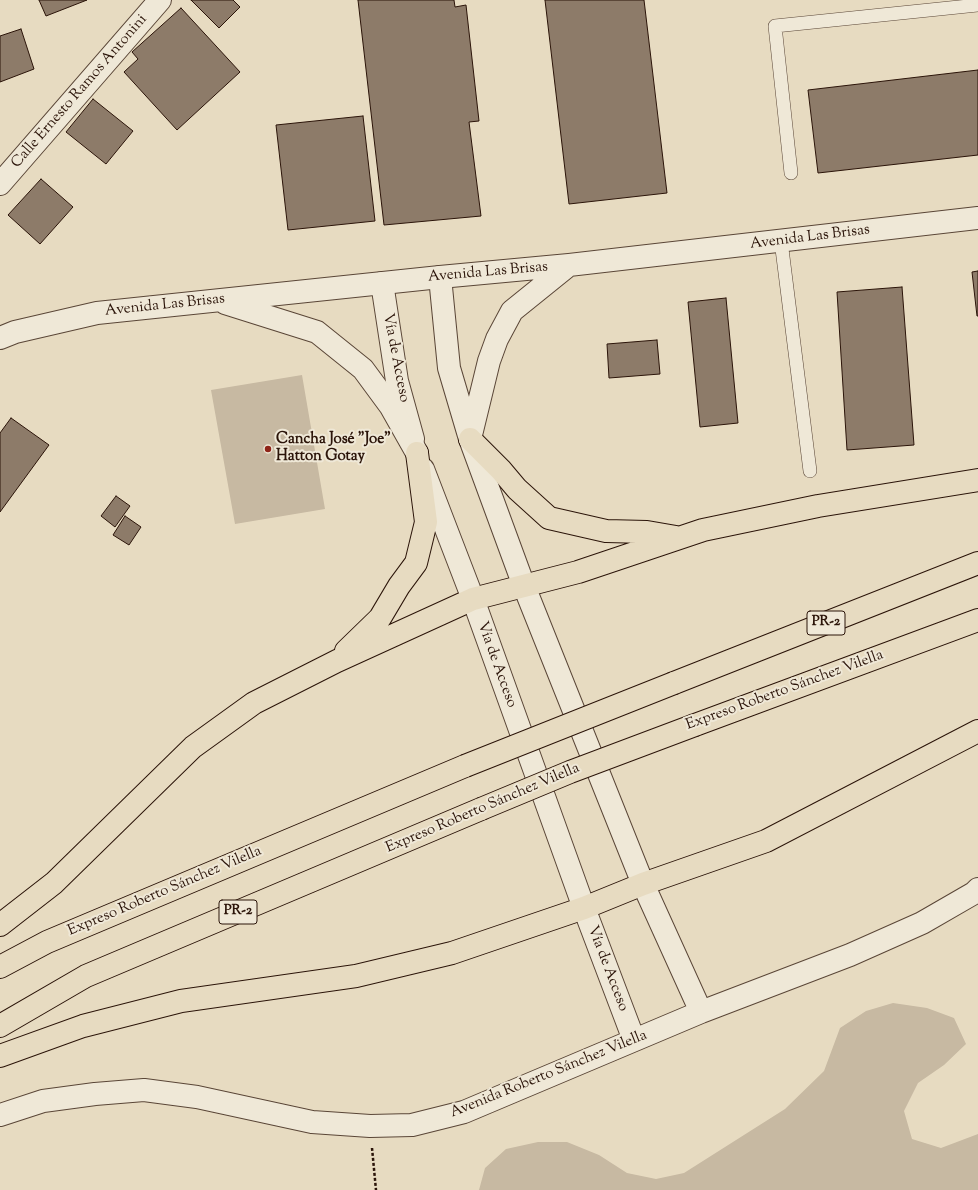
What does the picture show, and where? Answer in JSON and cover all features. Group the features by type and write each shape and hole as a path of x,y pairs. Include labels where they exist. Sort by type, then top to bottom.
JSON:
{"highway":[{"path":"470,439 501,470 517,489 550,518 606,531 647,532 679,538"},
{"path":"337,661 380,618 399,586 416,562 426,522 417,453"},
{"path":"0,925 54,883 193,747 254,702 337,661 472,599 578,572 703,530 818,506 978,480"},
{"name":"Expreso Roberto Sánchez Vilella","path":"0,967 47,942 465,766 978,563"},
{"name":"Expreso Roberto Sánchez Vilella","path":"0,1026 86,976 570,772 978,620"},
{"path":"0,1056 83,1026 181,1001 356,976 452,953 584,908 643,884 766,841 978,731"}],"street":[{"name":"Calle Ernesto Ramos Antonini","path":"0,184 160,0"},
{"name":"Avenida Las Brisas","path":"0,338 15,332 97,313 569,265 978,218"},
{"path":"470,439 489,361 497,339 512,312 569,265"},
{"path":"440,277 449,368 470,439 524,586 643,884 701,1012"},
{"name":"Vía de Acceso","path":"382,283 397,381 417,453 634,1040"},
{"path":"216,301 316,332 363,369 391,407 417,453"},
{"name":"Avenida Roberto Sánchez Vilella","path":"0,1115 43,1101 96,1094 144,1090 197,1097 312,1122 370,1126 412,1125 464,1112 701,1012 850,955 914,926 974,893 978,889"}],"lane":[{"path":"791,173 775,26 978,5"},
{"path":"781,241 810,471"}],"path":[{"path":"370,1126 376,1190"}],"shaded area":[{"name":"Cancha José \"Joe\" Hatton Gotay","path":"302,375 325,509 235,524 211,390"},
{"path":"893,1003 927,1008 954,1018 966,1044 944,1065 918,1083 904,1111 912,1139 941,1148 978,1134 978,1190 479,1190 485,1168 506,1149 538,1142 567,1142 599,1155 627,1173 656,1179 684,1173 785,1109 824,1071 840,1028 866,1011"}],"building":[{"path":"39,0 87,0 46,16"},
{"path":"191,0 233,0 240,7 219,28"},
{"path":"358,0 454,0 455,7 466,5 479,121 469,122 481,216 384,225"},
{"path":"545,0 644,0 667,193 569,204"},
{"path":"181,8 240,72 177,130 124,72 138,59 132,52"},
{"path":"21,29 34,69 0,82 0,36"},
{"path":"978,70 978,155 818,173 808,90"},
{"path":"93,99 133,131 106,164 66,132"},
{"path":"363,116 375,221 288,230 276,125"},
{"path":"41,179 73,207 40,244 8,215"},
{"path":"978,271 978,316 977,316 972,272"},
{"path":"902,287 914,445 847,450 837,292"},
{"path":"726,298 738,423 700,427 688,302"},
{"path":"657,340 660,374 609,378 607,344"},
{"path":"11,418 49,445 0,512 0,433"},
{"path":"116,496 130,506 115,527 101,516"},
{"path":"125,516 141,527 129,545 113,535"}],"place":[{"name":"Cancha José \"Joe\" Hatton Gotay","path":"268,449"}]}
